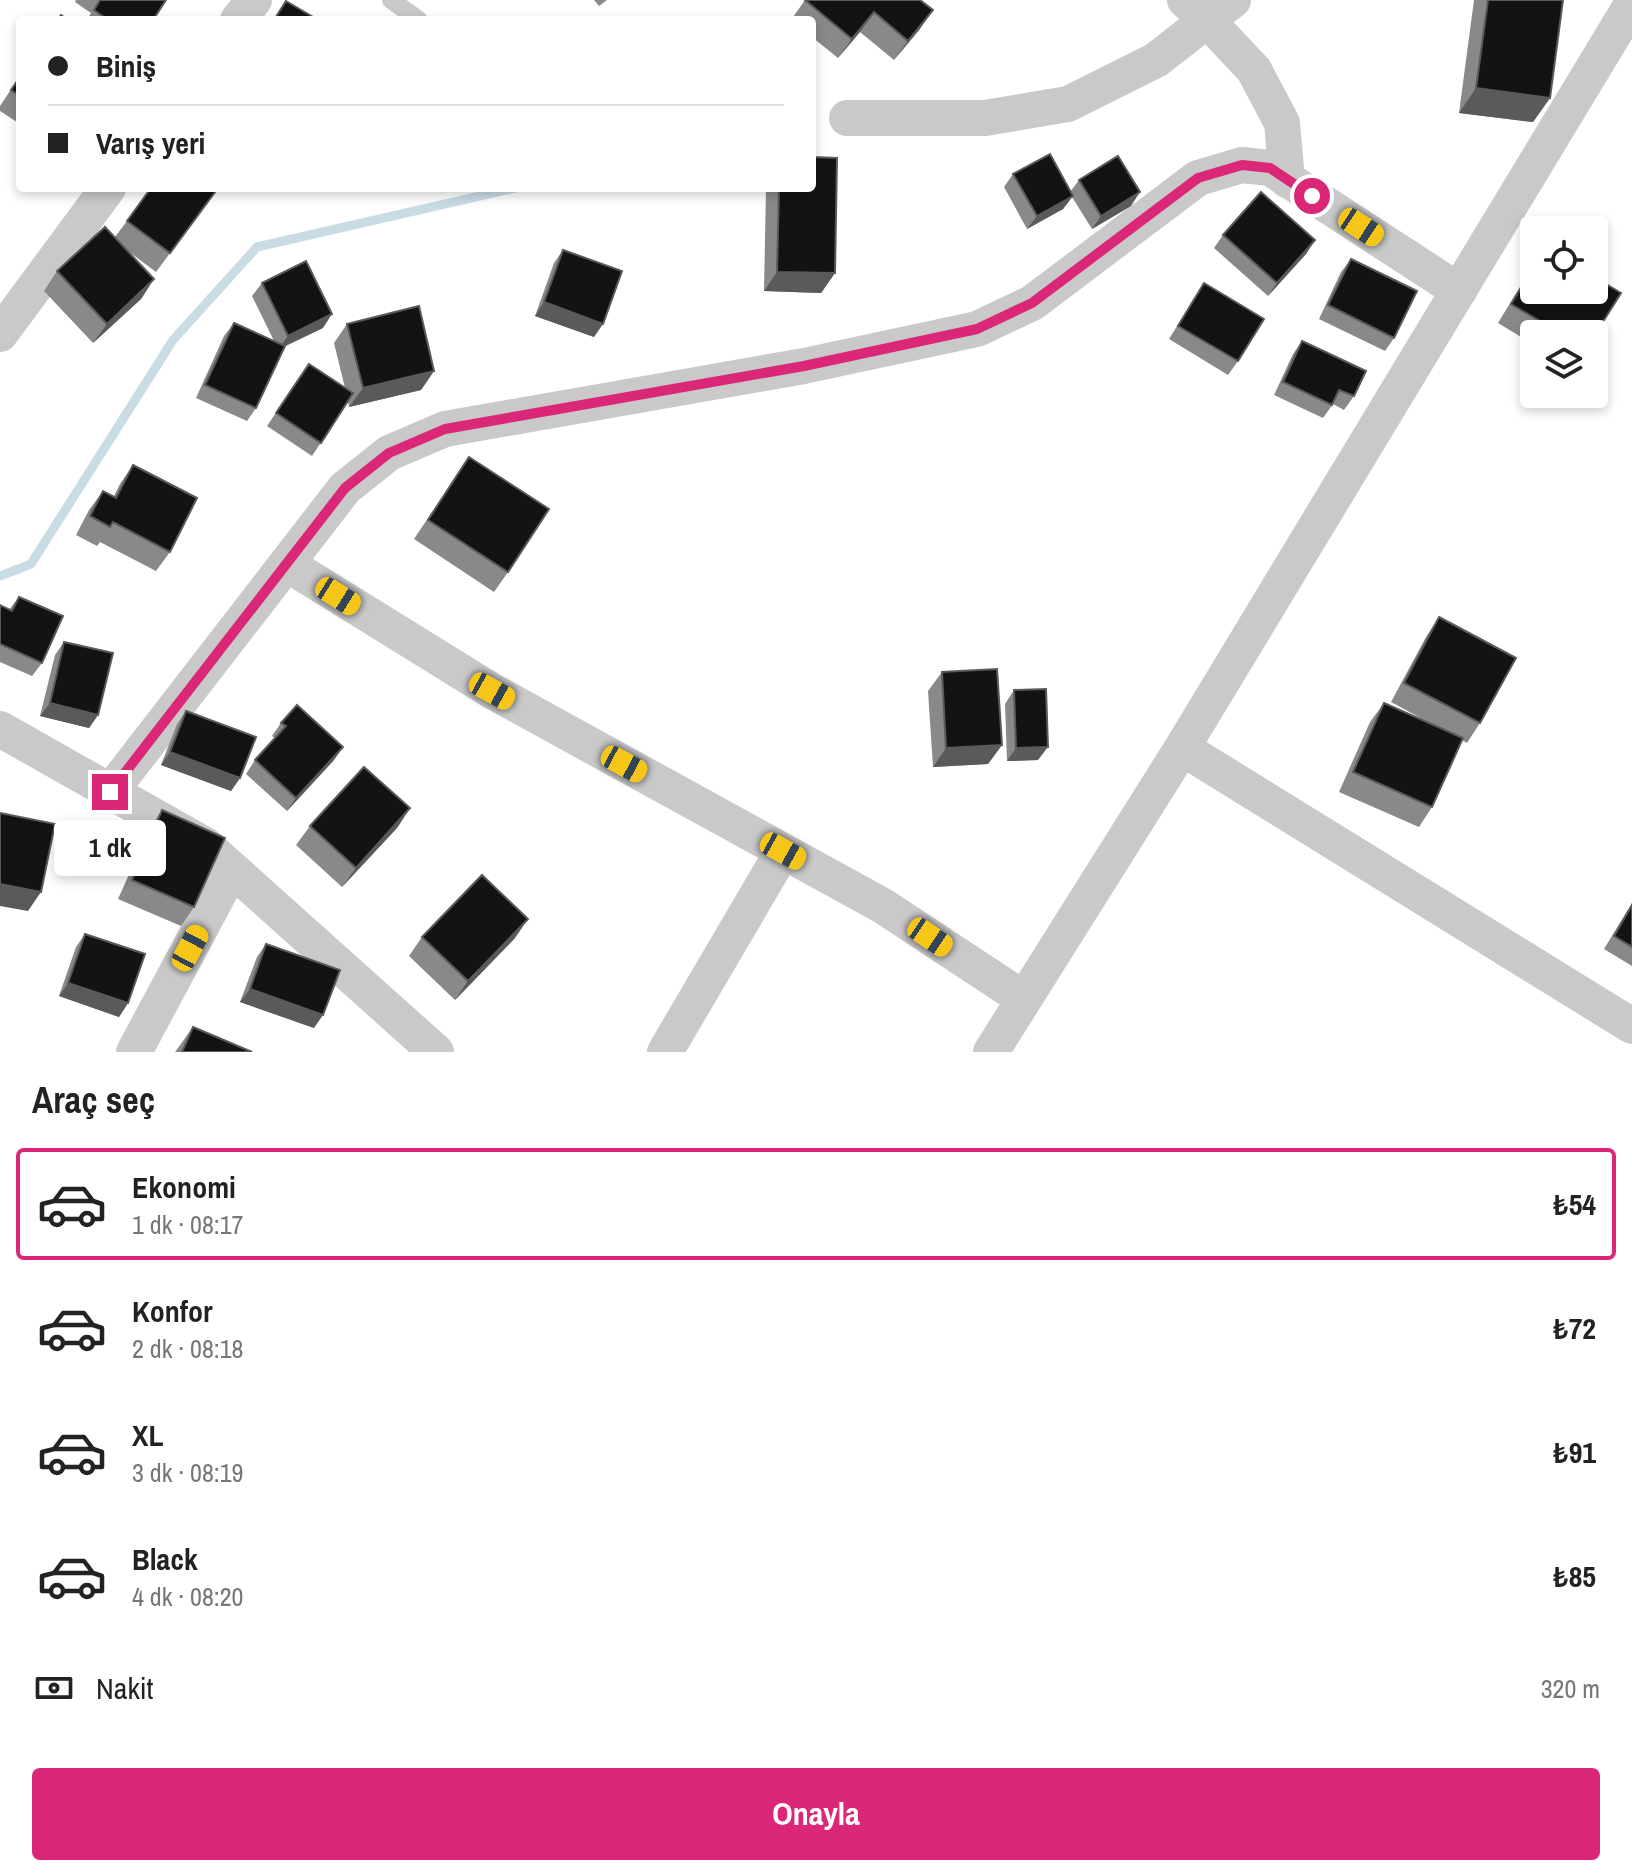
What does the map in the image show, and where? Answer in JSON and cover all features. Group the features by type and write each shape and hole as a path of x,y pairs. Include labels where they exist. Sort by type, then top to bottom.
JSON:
{"street":[{"path":"241,16 254,0"},
{"path":"847,118 985,118 1068,104 1156,60 1209,7 1254,70 1282,123 1287,180"},
{"path":"991,1052 1182,748 1459,291 1627,27"},
{"path":"110,792 345,488 389,453 445,429 804,366 977,329 1032,303 1198,178 1242,165 1270,168 1459,291"},
{"path":"0,334 105,192"},
{"path":"287,564 492,691 883,906 1024,999"},
{"path":"0,729 205,845 436,1052"},
{"path":"1182,748 1632,1026"},
{"path":"665,1052 783,851"},
{"path":"134,1052 232,869"}],"lane":[{"path":"391,0 413,16"}],"building":[{"path":"100,0 166,0 156,16 102,16 94,10"},
{"path":"805,0 920,0 933,10 908,41 874,12 852,39"},
{"path":"1488,0 1563,0 1550,98 1476,88"},
{"path":"286,1 311,16 277,16"},
{"path":"1050,154 1073,196 1037,216 1013,174"},
{"path":"1118,156 1140,192 1101,216 1079,180"},
{"path":"816,157 837,158 835,273 777,272 779,192 816,192"},
{"path":"148,192 215,192 170,253 127,221"},
{"path":"1261,192 1315,240 1277,283 1223,235"},
{"path":"105,227 154,279 107,324 57,271"},
{"path":"563,250 622,271 603,324 544,302"},
{"path":"1351,259 1417,291 1394,338 1328,305"},
{"path":"306,261 332,314 288,336 262,283"},
{"path":"1204,283 1264,319 1238,361 1178,326"},
{"path":"1608,285 1621,293 1604,320 1538,320 1511,304 1520,290 1520,304 1608,304"},
{"path":"419,306 434,371 363,388 347,324"},
{"path":"234,323 285,346 256,408 205,385"},
{"path":"1302,341 1366,371 1354,396 1339,390 1332,405 1283,382"},
{"path":"309,364 353,393 321,443 276,413"},
{"path":"469,457 549,509 508,572 428,520"},
{"path":"133,465 197,498 170,552 113,522 110,527 90,516 103,491 116,498"},
{"path":"19,597 63,616 42,663 0,644 0,605 12,611"},
{"path":"1439,617 1516,658 1480,723 1404,683"},
{"path":"64,642 113,653 98,715 50,703"},
{"path":"997,669 1002,745 946,748 942,672"},
{"path":"1046,689 1048,747 1016,748 1014,690"},
{"path":"1384,703 1463,738 1432,807 1353,772"},
{"path":"297,705 343,747 296,798 255,760 286,726 281,723"},
{"path":"186,711 256,737 240,778 170,752"},
{"path":"364,767 410,808 356,868 310,826"},
{"path":"162,810 225,838 194,907 132,880"},
{"path":"0,813 55,824 41,892 0,884"},
{"path":"482,875 528,919 468,981 422,937"},
{"path":"1632,905 1632,947 1614,936"},
{"path":"85,934 145,954 128,1003 68,983"},
{"path":"266,944 340,970 323,1015 250,989"},
{"path":"193,1027 252,1052 182,1052"}],"waterway":[{"path":"0,576 31,564 173,340 257,247 498,192"}],"route":[{"path":"110,792 345,488 389,453 445,429 804,366 977,329 1032,303 1198,178 1242,165 1270,168 1312,196"}]}
